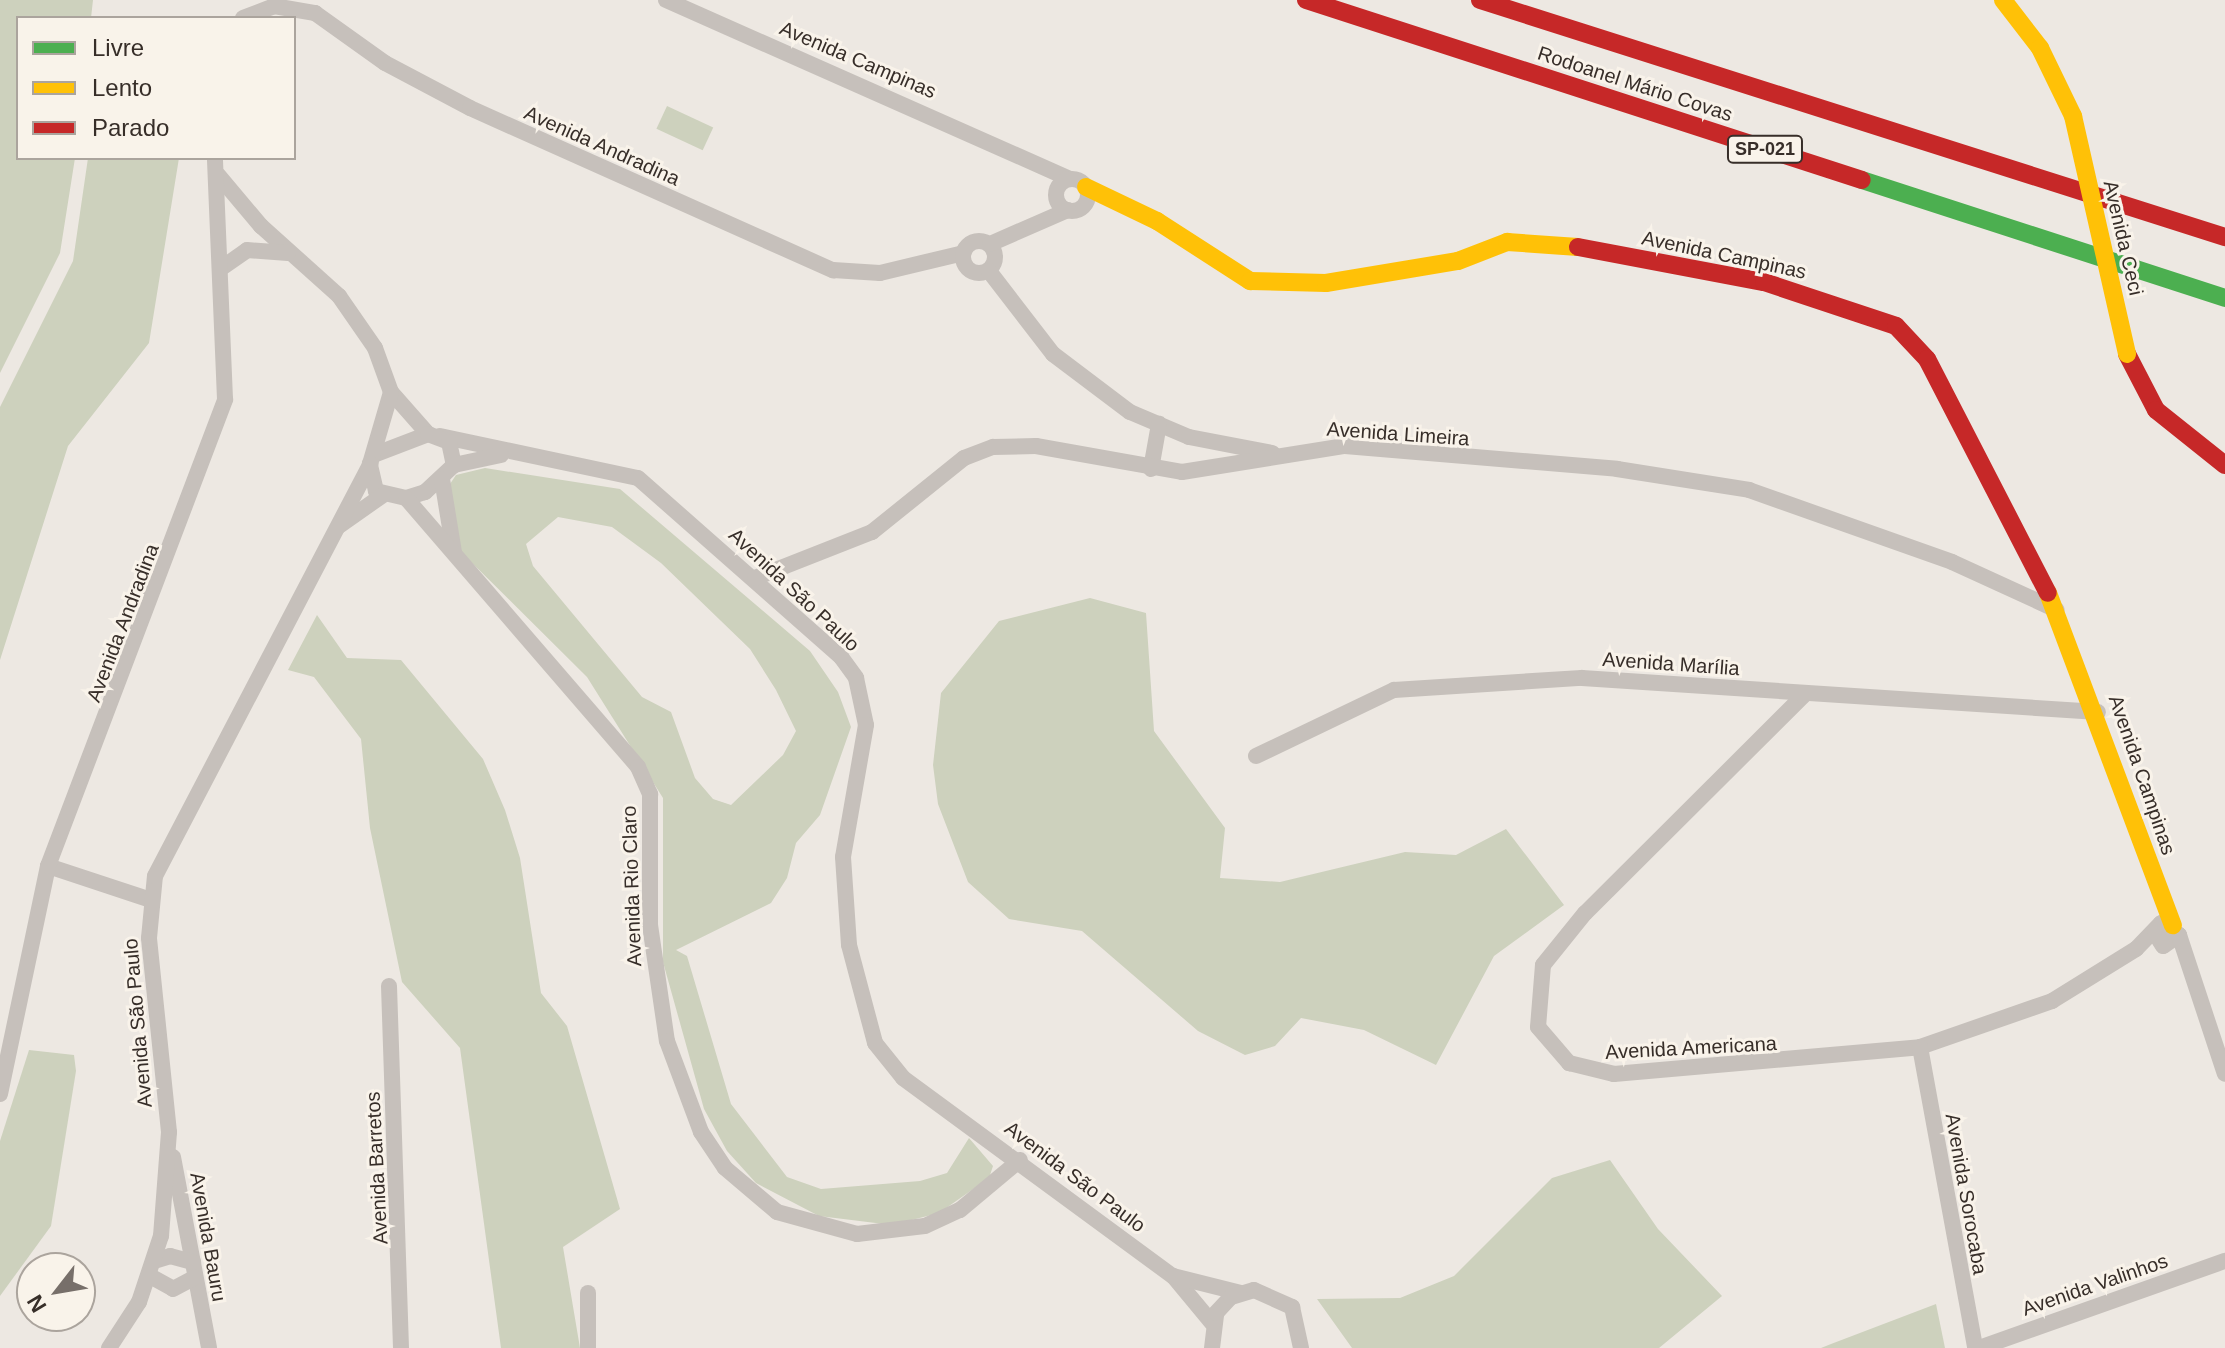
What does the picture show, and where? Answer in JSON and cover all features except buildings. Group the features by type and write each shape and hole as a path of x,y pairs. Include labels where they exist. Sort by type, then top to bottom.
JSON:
{"main road":[{"name":"Rodoanel Mário Covas","path":"1306,0 2225,298"},
{"name":"Rodoanel Mário Covas","path":"1480,0 2225,237"},
{"name":"Avenida Ceci","path":"2003,0 2040,48 2073,116 2127,354 2156,410 2225,465"},
{"name":"Avenida Campinas","path":"1070,195 1130,207 1240,276 1280,286 1458,261 1507,242 1555,243 1764,282 1896,326 1927,359 2057,610 2098,712 2159,891 2166,934"}],"street":[{"name":"Avenida Campinas","path":"666,0 1031,162 1070,195"},
{"name":"Avenida Andradina","path":"248,16 274,6 315,13 385,63 470,108 833,270 880,273 963,253"},
{"name":"Avenida Andradina","path":"0,1094 48,866 225,399 223,267 216,166"},
{"path":"216,166 288,253 319,274 360,321 391,392 455,452 454,465 442,479 406,498 383,495 369,477 391,392"},
{"path":"1070,195 1027,227 990,244 974,241 963,253 967,268 989,271 1053,354 1130,412 1159,424 1274,453"},
{"path":"989,271 996,257 990,244"},
{"path":"223,267 247,250 288,253"},
{"path":"1151,469 1159,424"},
{"path":"373,459 434,435"},
{"name":"Avenida São Paulo","path":"434,435 502,454 621,470 755,578 841,657 864,700 866,725 843,857 849,945 875,1043 903,1078 1020,1160 1173,1276 1211,1327"},
{"name":"Avenida Limeira","path":"755,578 872,532 964,458 993,447 1036,446 1151,469 1212,472 1274,453 1345,446 1705,481 1952,562 2057,610"},
{"name":"Avenida São Paulo","path":"454,465 502,454"},
{"name":"Avenida São Paulo","path":"109,1348 152,1269 169,1132 151,900 172,838 331,532 373,459"},
{"path":"442,479 456,561"},
{"name":"Avenida São Paulo","path":"331,532 383,495"},
{"name":"Avenida Rio Claro","path":"406,498 456,561 616,735 650,794 650,925 662,1013 682,1090 725,1168 777,1212 857,1234 925,1226 960,1210 1020,1160"},
{"name":"Avenida Marília","path":"1256,756 1394,690 1582,678 2098,712"},
{"name":"Avenida Americana","path":"1805,694 1555,947 1537,985 1538,1027 1569,1063 1614,1074 1920,1047 2010,1021 2166,934"},
{"path":"48,866 151,900"},
{"name":"Avenida Campinas","path":"2166,934 2190,977 2225,1074"},
{"name":"Avenida Barretos","path":"389,986 401,1348"},
{"name":"Avenida Sorocaba","path":"1920,1047 1977,1348"},
{"name":"Avenida Bauru","path":"169,1132 209,1348"},
{"path":"170,1256 193,1270 173,1289 152,1269 170,1256"},
{"name":"Avenida Valinhos","path":"1977,1348 2225,1261"},
{"name":"Avenida São Paulo","path":"1173,1276 1241,1293 1281,1297 1299,1318 1302,1347"},
{"path":"588,1293 588,1348"},
{"path":"1198,1348 1211,1327 1241,1293"},
{"path":"1211,1327 1212,1348"}],"green space":[{"path":"0,0 93,0 91,16 16,16 16,160 75,160 60,253 0,373"},
{"path":"667,106 713,128 703,150 656,129"},
{"path":"88,160 179,160 149,343 68,446 0,660 0,407 73,261"},
{"path":"485,468 620,489 810,651 838,692 851,727 820,815 796,843 787,878 771,903 676,950 687,956 731,1104 787,1177 821,1189 920,1181 947,1173 969,1138 993,1166 989,1178 939,1213 892,1225 819,1216 756,1183 727,1151 704,1109 663,962 663,798 587,677 459,550 446,490 456,475","holes":["558,517 612,527 661,563 750,649 776,690 796,731 783,755 731,805 713,799 695,778 671,712 642,697 533,566 526,544"]},
{"path":"1090,598 1146,613 1154,731 1225,828 1220,878 1280,882 1405,852 1456,855 1506,829 1564,905 1494,956 1436,1065 1364,1030 1301,1018 1275,1046 1245,1055 1198,1031 1082,931 1009,919 968,882 938,804 933,765 941,693 999,621"},
{"path":"317,615 347,658 401,660 483,759 505,810 520,858 541,993 567,1026 620,1209 563,1247 580,1348 501,1348 460,1048 402,982 370,828 361,739 314,677 288,670"},
{"path":"29,1050 74,1055 76,1071 51,1226 32,1252 16,1252 16,1274 0,1296 0,1141"},
{"path":"1610,1160 1658,1229 1722,1296 1659,1348 1352,1348 1317,1299 1400,1298 1454,1276 1552,1178"},
{"path":"1936,1304 1945,1348 1821,1348 1831,1344"}],"traffic: fast":[{"path":"1862,180 2225,298"}],"traffic: slow":[{"path":"2003,0 2040,48 2073,116"},
{"path":"2073,116 2127,354"},
{"path":"1086,187 1157,221 1250,281 1326,283 1458,261 1507,242 1578,247"},
{"path":"2048,593 2173,925"}],"traffic: jam":[{"path":"1306,0 1862,180"},
{"path":"1480,0 2225,237"},
{"path":"1578,247 1764,282 1896,326 1927,359 2048,593"},
{"path":"2127,354 2156,410 2225,465"}]}
